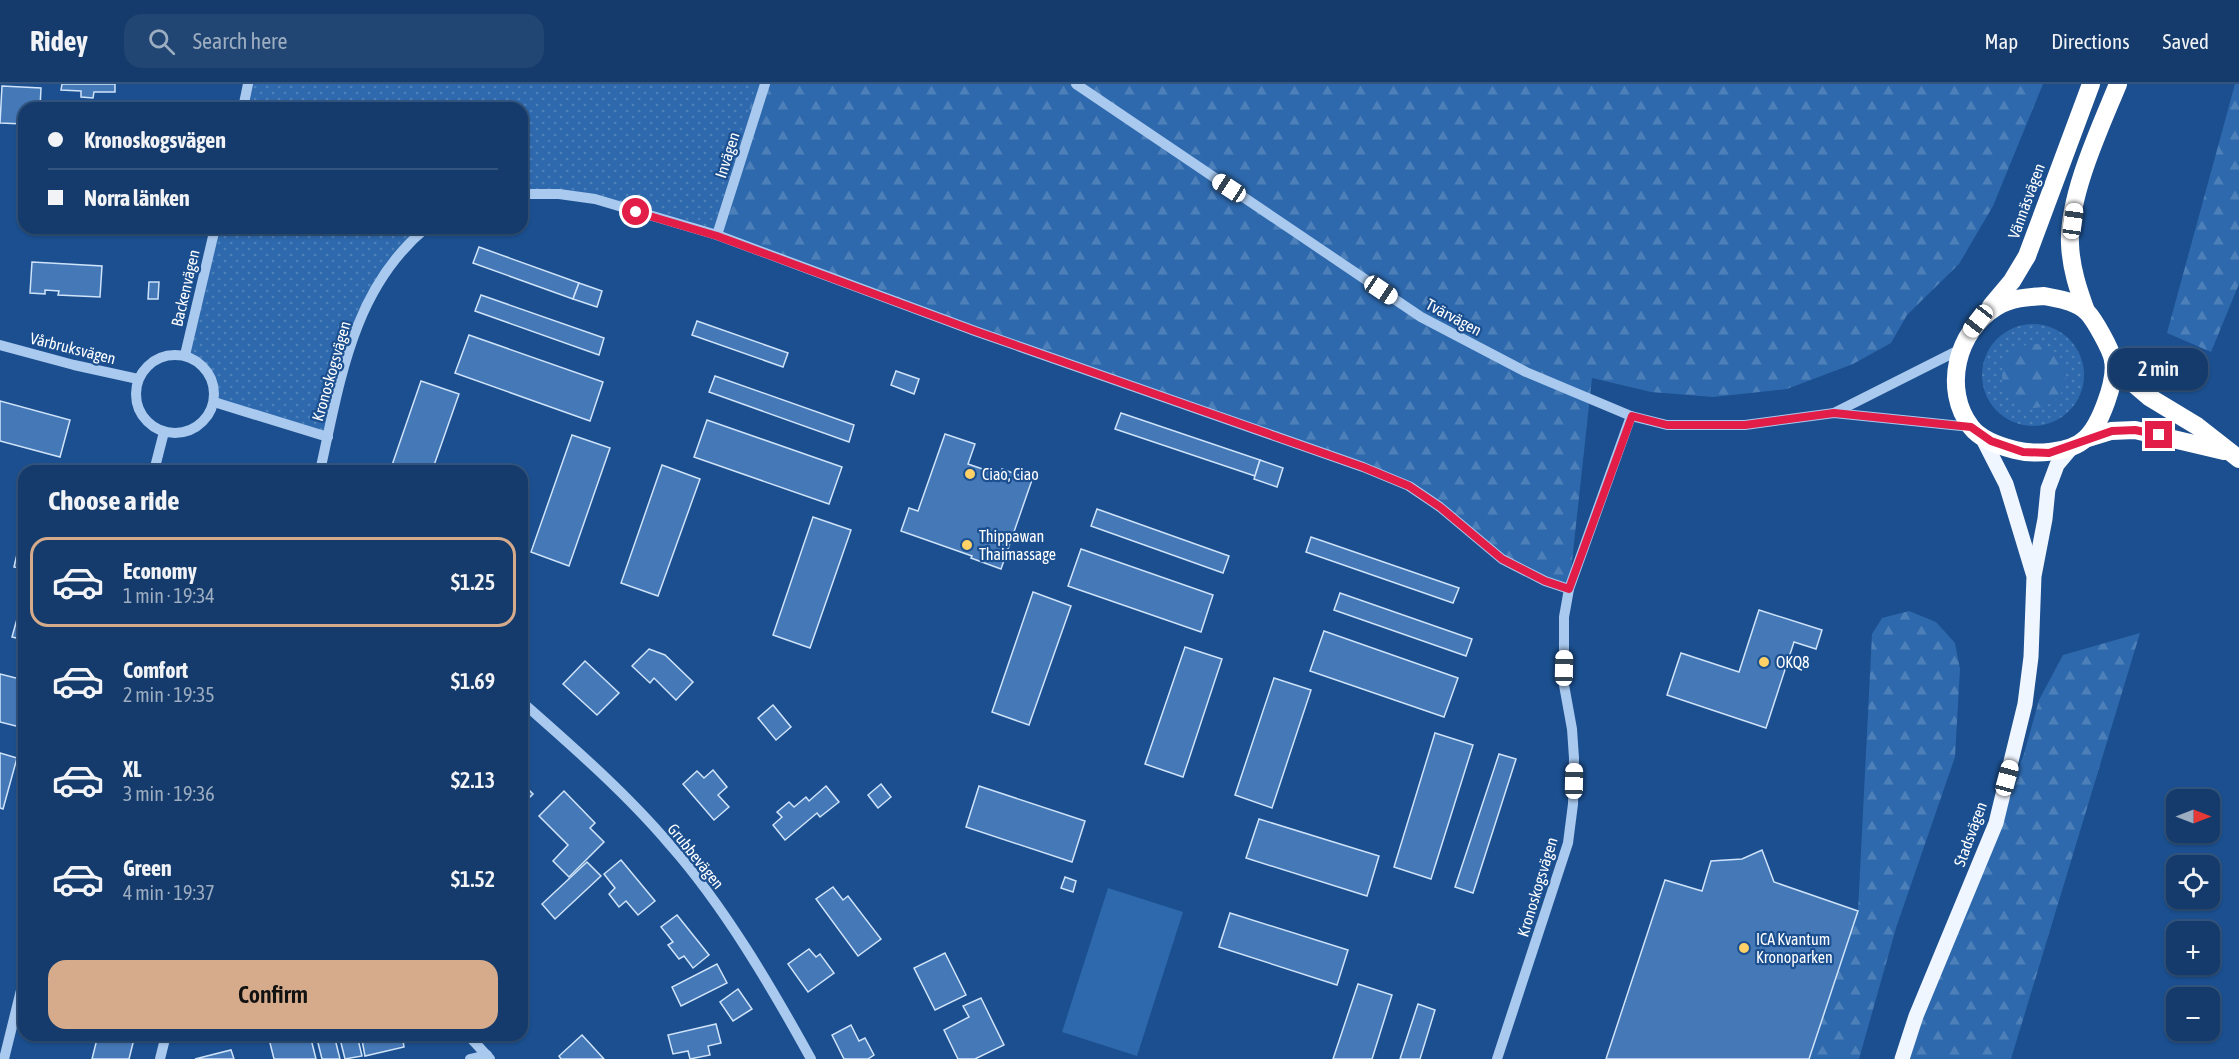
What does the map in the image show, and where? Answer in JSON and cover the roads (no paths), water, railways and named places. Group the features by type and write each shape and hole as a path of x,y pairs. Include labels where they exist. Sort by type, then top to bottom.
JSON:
{"highway":[{"name":"Vännäsvägen","path":"1978,321 2012,281 2027,256 2091,84"},
{"path":"2118,84 2079,189 2070,242 2074,278 2086,311 2113,360 2135,385 2149,397 2197,426 2234,456"},
{"path":"2086,311 2067,301 2044,296 2023,297 1995,307 1978,321 1959,350 1956,378 1960,406 1976,431 2005,447 2023,452 2049,453 2112,431 2135,430 2234,456"},
{"path":"2079,443 2103,412 2112,389 2113,360"}],"main road":[{"name":"Stadsvägen","path":"1976,431 2006,484 2034,576"},
{"name":"Stadsvägen","path":"1902,1059 1916,1016 1996,823 2025,705 2031,657 2034,576 2045,519 2048,489 2057,465 2079,443"}],"street":[{"path":"244,102 248,84"},
{"name":"Invägen","path":"717,236 765,84"},
{"name":"Tvärvägen","path":"1076,84 1421,317 1526,372 1632,416 1667,425 1745,425 1834,413 1976,431"},
{"path":"528,194 559,194 595,200 717,236 975,331 1363,467 1409,486 1440,507 1502,559 1545,581 1569,589"},
{"name":"Backenvägen","path":"185,355 214,234"},
{"name":"Kronoskogsvägen","path":"321,465 352,339 375,288 397,256 419,234"},
{"name":"Vårbruksvägen","path":"0,345 138,379"},
{"name":"Tvärvägen","path":"1834,413 1959,350"},
{"path":"171,354 185,355 198,361 207,370 214,386 214,402 210,413 195,428 185,432 164,432 149,424 139,411 135,395 138,379 146,367 157,358 171,354"},
{"path":"214,402 328,437"},
{"name":"Kronoskogsvägen","path":"1497,1059 1568,843 1573,804 1574,758 1572,729 1564,685 1564,617 1569,589 1632,416"},
{"path":"156,465 164,432"},
{"name":"Grubbevägen","path":"528,708 598,772 670,845 719,908 784,1009 811,1059"},
{"path":"3,1059 18,1001"},
{"path":"160,1059 164,1041"},
{"path":"474,1041 489,1057"},
{"path":"470,1059 489,1057"}],"place":[{"name":"Ciao, Ciao","path":"970,474"},
{"name":"Thippawan Thaimassage","path":"967,545"},
{"name":"OKQ8","path":"1764,662"},
{"name":"ICA Kvantum Kronoparken","path":"1744,948"}]}
